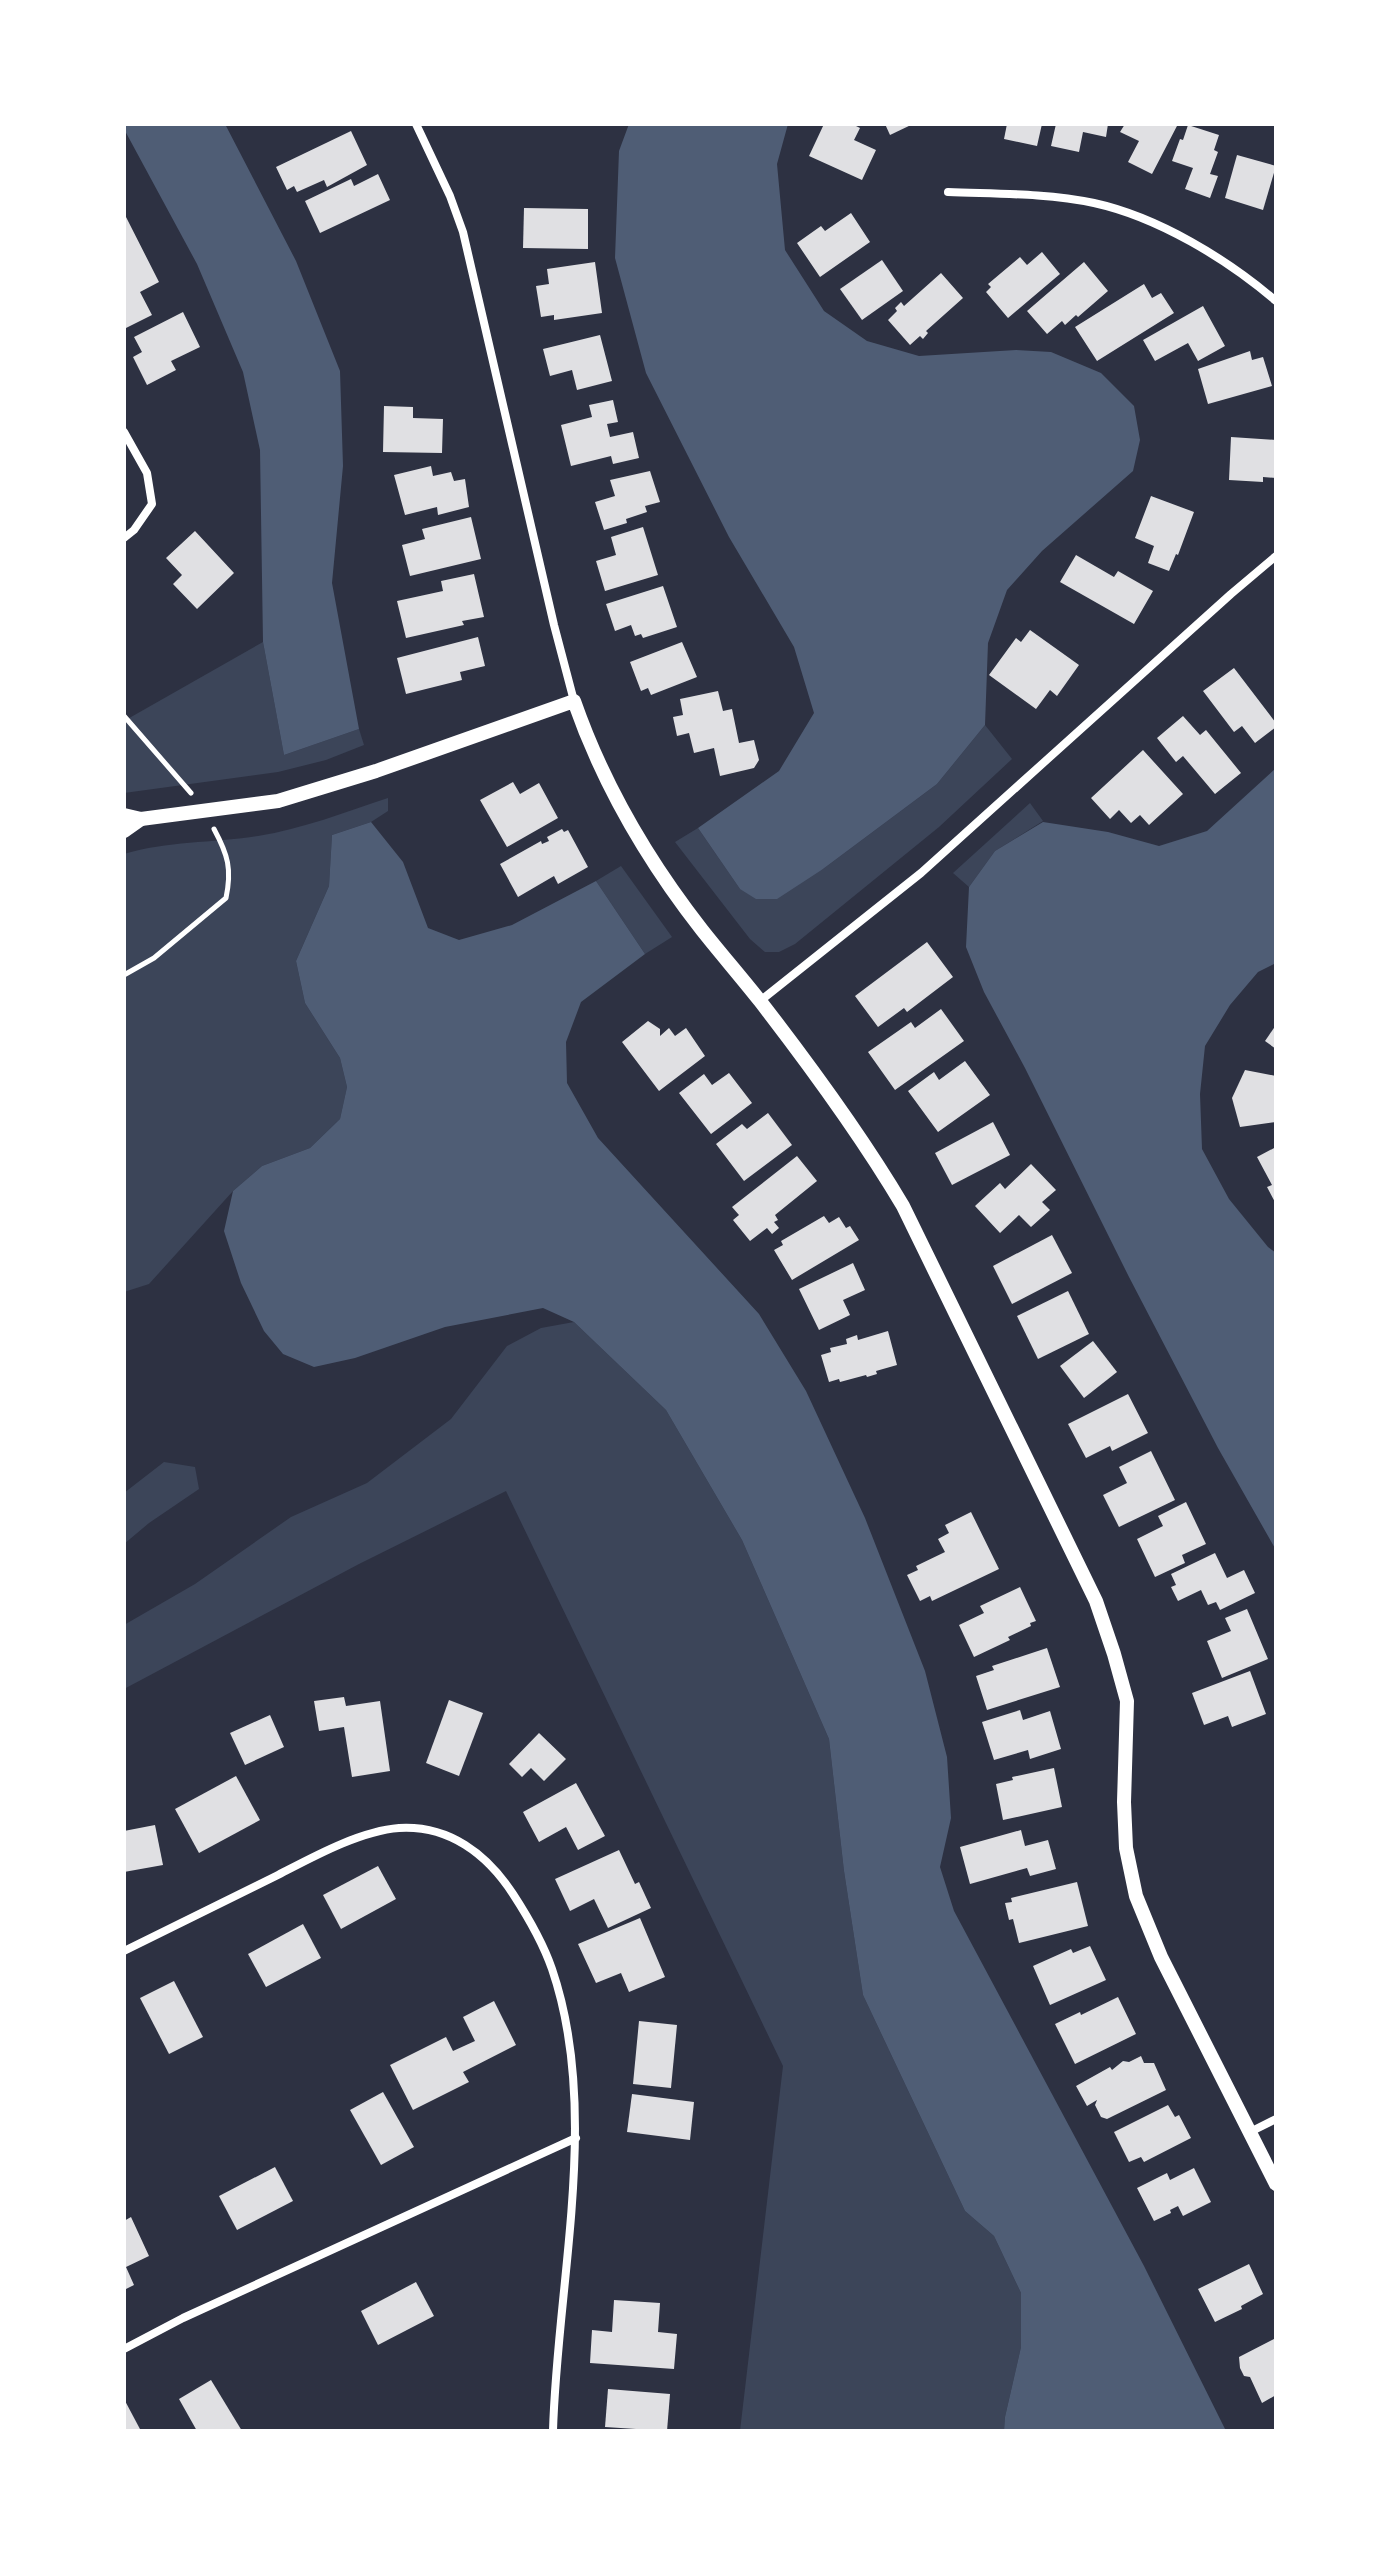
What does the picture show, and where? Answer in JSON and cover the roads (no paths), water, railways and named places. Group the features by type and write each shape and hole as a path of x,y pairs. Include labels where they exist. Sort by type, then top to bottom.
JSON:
{"street":[{"path":"416,124 450,196 463,232 554,625 574,701 601,772 700,928 760,1001 880,1167 903,1206 1096,1601 1127,1701 1126,1848 1136,1896 1161,1957 1276,2184"},
{"path":"948,192 1031,195 1095,203 1149,221 1210,253 1276,301"},
{"path":"124,432 147,473 152,504 134,530 124,538"},
{"path":"760,1001 921,873 1276,556"},
{"path":"124,815 141,819 278,801 574,701"},
{"path":"124,831 141,819"},
{"path":"124,1951 322,1853 397,1828 423,1829 449,1836 477,1851 501,1874 525,1911 551,1967 566,2019 576,2138 553,2431"},
{"path":"1250,2132 1276,2119"},
{"path":"124,2349 183,2318 576,2138"}]}
